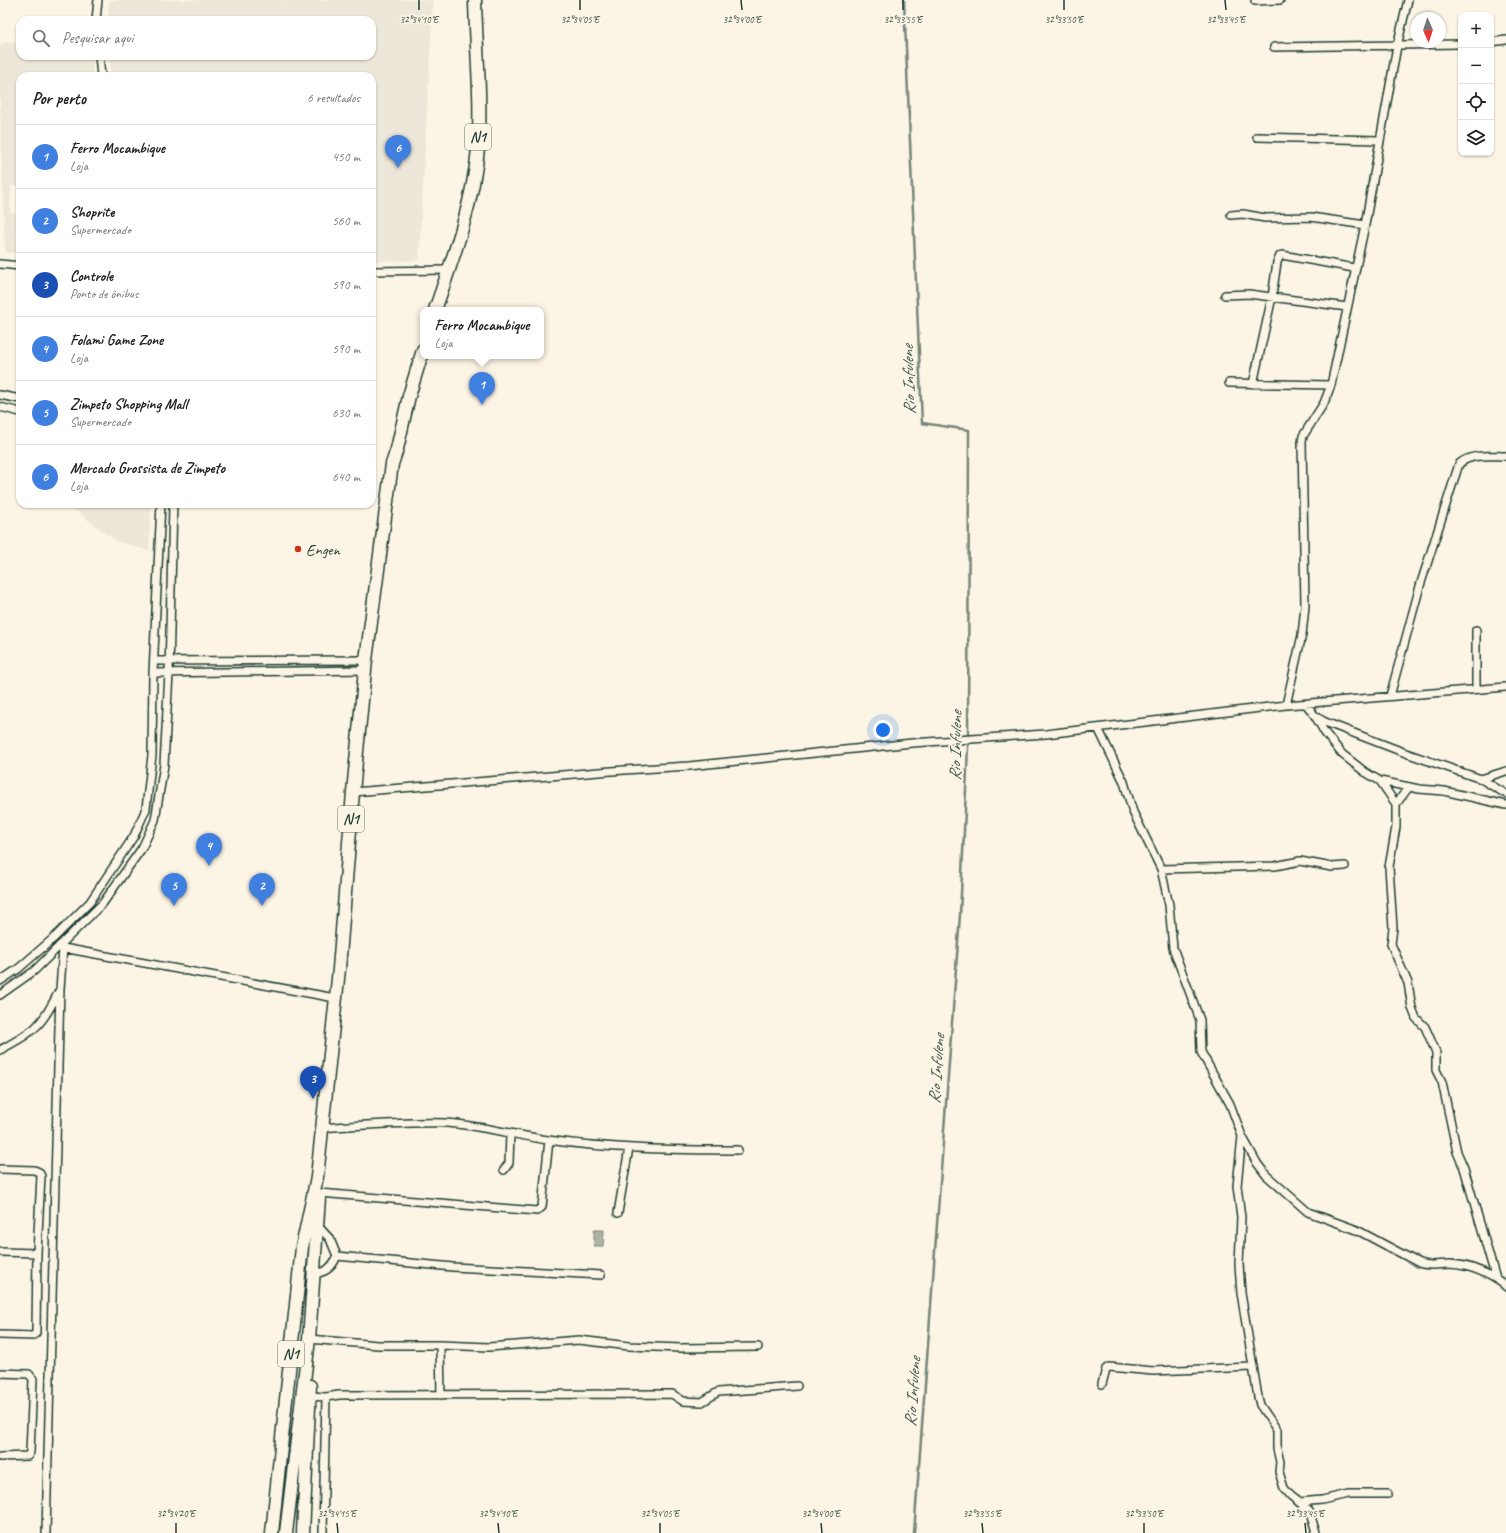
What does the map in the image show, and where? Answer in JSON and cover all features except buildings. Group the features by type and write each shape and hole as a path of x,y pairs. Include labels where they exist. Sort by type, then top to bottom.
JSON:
{"highway":[{"name":"N1","path":"436,307 450,270 469,199 478,149 475,0"},
{"name":"N1","path":"272,1533 302,1247 317,1177 335,998 340,969 353,792 366,665 392,464 397,449 409,396 420,359"},
{"name":"N1","path":"286,1533 309,1341 318,1226 319,1193 317,1177"},
{"path":"303,1533 312,1364 309,1341"}],"street":[{"path":"96,16 98,0"},
{"path":"1255,1 1280,0"},
{"path":"1286,705 1302,635 1305,606 1303,436 1324,402 1331,385 1364,225 1397,46 1408,0"},
{"path":"1494,42 1506,40"},
{"path":"1274,47 1458,44"},
{"path":"100,60 101,72"},
{"path":"1257,137 1379,140"},
{"path":"1231,214 1243,214 1265,218 1311,217 1364,225"},
{"path":"1253,384 1272,297 1277,262 1280,256 1282,255 1354,268"},
{"path":"0,264 16,266"},
{"path":"376,271 450,270"},
{"path":"1225,295 1249,294 1347,307"},
{"path":"1229,383 1331,385"},
{"path":"0,395 16,398"},
{"path":"0,407 16,411"},
{"path":"1390,696 1420,586 1459,464 1465,459 1474,457 1506,456"},
{"path":"0,981 18,969 55,937 90,902 141,822 146,808 151,775 153,673 162,508"},
{"path":"0,995 34,971 61,947 107,897 142,848 155,820 164,766 170,660 174,508"},
{"path":"1476,630 1476,688"},
{"path":"154,661 170,660 366,665"},
{"path":"153,673 366,665"},
{"path":"353,792 617,770 689,766 912,743 1098,728 1286,705 1476,688 1506,687"},
{"path":"1306,704 1325,733 1342,754 1365,772 1380,781 1409,787 1444,791 1506,805"},
{"path":"1315,716 1325,722 1403,752 1481,779 1506,794"},
{"path":"1098,728 1124,782 1133,812 1161,869 1169,905 1173,948 1200,1020 1200,1052 1230,1104 1242,1136 1266,1175 1308,1212 1356,1230 1426,1265 1450,1264 1465,1266 1496,1279 1506,1286"},
{"path":"1481,779 1506,771"},
{"path":"1380,781 1396,804 1396,827 1389,867 1392,950 1408,983 1412,1008 1416,1018 1425,1027 1436,1052 1436,1070 1442,1082 1457,1152 1464,1168 1496,1279"},
{"path":"1396,804 1409,787"},
{"path":"1161,869 1275,866 1300,861 1332,867 1344,866"},
{"path":"46,1533 61,947"},
{"path":"61,947 335,998"},
{"path":"0,1050 30,1033 42,1022 60,989"},
{"path":"322,1128 385,1123 448,1123 549,1140 628,1148 738,1150"},
{"path":"504,1170 509,1163 510,1134"},
{"path":"1242,1136 1237,1186 1241,1217 1239,1264 1241,1292 1260,1405 1278,1430 1280,1477 1284,1488 1310,1512 1316,1533"},
{"path":"319,1193 537,1211 542,1207 549,1140"},
{"path":"618,1212 628,1148"},
{"path":"0,1169 34,1170 39,1172 41,1176 37,1254 36,1333 33,1336 0,1335"},
{"path":"318,1226 330,1239 337,1256"},
{"path":"0,1252 37,1254"},
{"path":"314,1274 330,1269 337,1256"},
{"path":"337,1256 453,1267 601,1275"},
{"path":"309,1341 378,1345 489,1347 579,1340 636,1347 758,1347"},
{"path":"440,1345 440,1395"},
{"path":"1102,1384 1106,1369 1109,1367 1153,1371 1253,1367"},
{"path":"0,1373 29,1374 33,1379 30,1452 28,1456 23,1458 0,1457"},
{"path":"310,1396 672,1394 683,1401 702,1402 718,1392 797,1386"},
{"path":"323,1533 326,1397"},
{"path":"1299,1502 1322,1500 1348,1494 1388,1494"}],"shaded area":[{"path":"109,0 433,0 419,261 376,261 376,72 111,72 109,60 376,60 376,16 108,16"},
{"path":"16,41 16,60 92,60 93,72 16,72 16,186 11,186 10,212 16,214 16,252 5,253 0,107 0,44"},
{"path":"72,508 151,508 149,551 116,541"},
{"path":"594,1230 604,1230 603,1246 594,1246"}],"waterway":[{"name":"Rio Infulene","path":"904,0 922,423 969,430 968,748 960,915 914,1533"}],"place":[{"name":"Mercado Grossista de Zimpeto","path":"398,168"},
{"name":"Ferro Mocambique","path":"482,405"},
{"name":"Engen","path":"298,549"},
{"name":"Folami Game Zone","path":"209,866"},
{"name":"Zimpeto Shopping Mall","path":"174,906"},
{"name":"Shoprite","path":"262,906"},
{"name":"Controle","path":"313,1099"}]}
